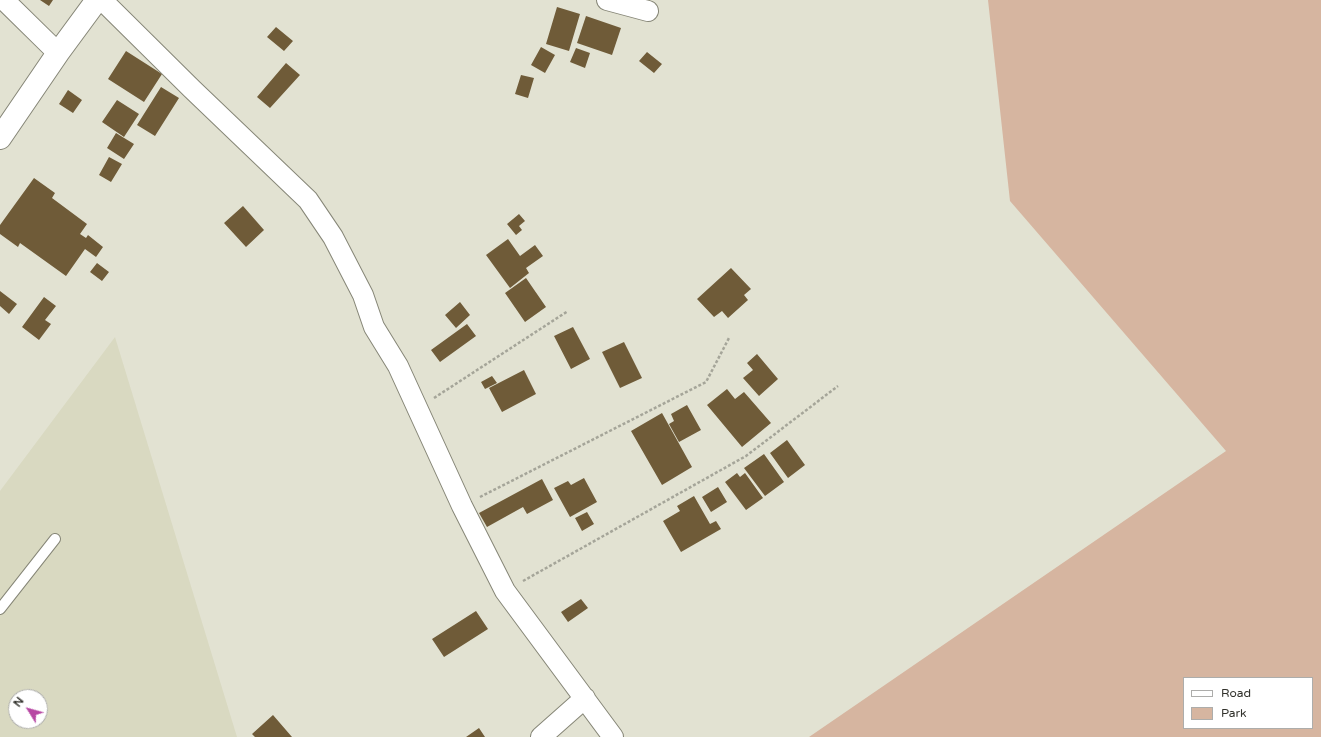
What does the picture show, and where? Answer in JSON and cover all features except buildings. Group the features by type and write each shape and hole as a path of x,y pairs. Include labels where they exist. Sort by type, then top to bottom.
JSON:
{"main road":[{"path":"0,138 58,53 97,0"}],"street":[{"path":"4,0 58,53"},
{"path":"102,0 308,200 332,237 360,289 374,327 398,366 462,506 505,591 613,737"},
{"path":"606,0 648,11"},
{"path":"541,737 585,698"}],"lane":[{"path":"0,609 55,539"}],"path":[{"path":"418,408 568,311"},
{"path":"462,506 706,382 729,338"},
{"path":"505,591 746,456 838,386"}],"shaded area":[{"path":"115,337 237,737 0,737 0,491"}],"green space":[{"path":"988,0 1321,0 1321,737 809,737 1226,451 1010,201"}]}
